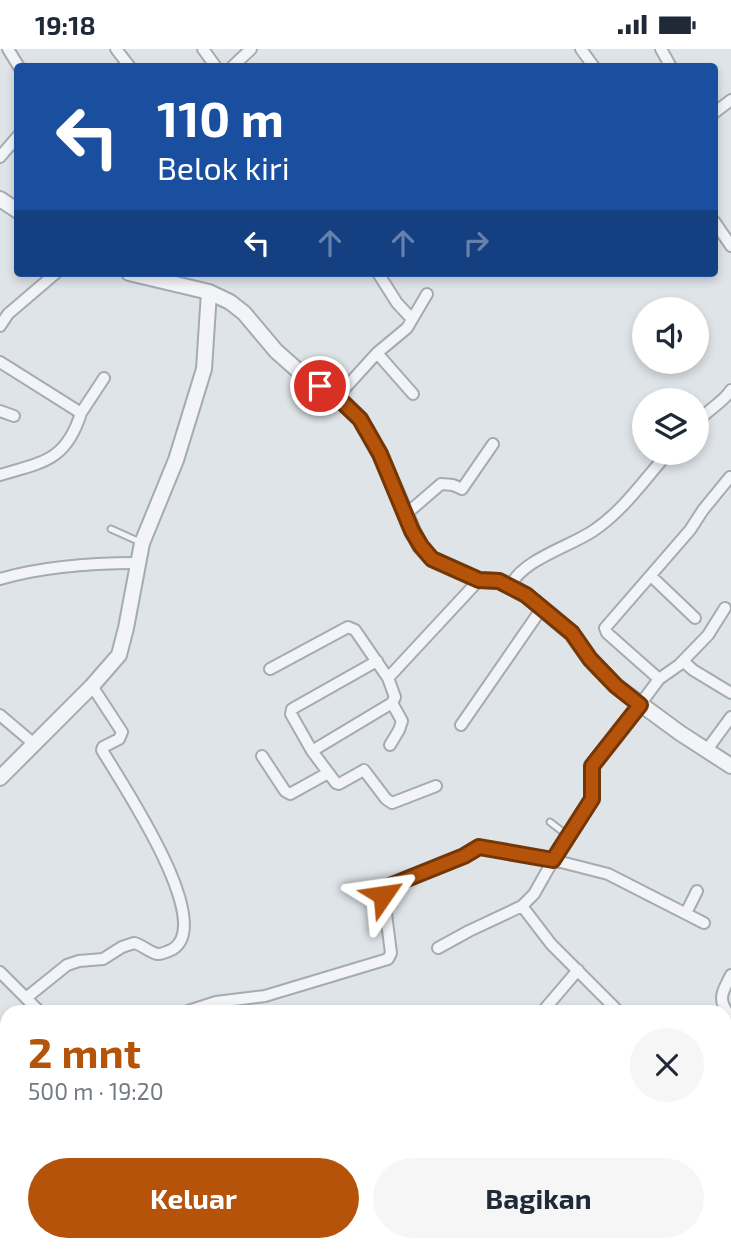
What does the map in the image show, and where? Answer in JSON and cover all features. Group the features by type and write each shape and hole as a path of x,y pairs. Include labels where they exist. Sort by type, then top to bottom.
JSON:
{"street":[{"path":"116,49 127,63"},
{"path":"236,63 251,49"},
{"path":"0,157 14,141"},
{"path":"718,227 731,246"},
{"path":"4,317 51,277"},
{"path":"146,277 209,292 230,302 244,313 276,351 303,375 337,397 360,419 398,493 405,515 421,546 432,559 479,580 499,581 542,608 572,633 590,659 616,686 731,766"},
{"path":"381,277 397,303 411,318"},
{"path":"0,778 92,686 119,655 127,628 136,563 187,430 204,369 209,292"},
{"path":"337,397 377,353 407,328 428,294"},
{"path":"377,353 413,394"},
{"path":"0,362 81,414"},
{"path":"0,475 49,459 69,442 81,414 104,378"},
{"path":"709,410 729,397"},
{"path":"0,411 15,416"},
{"path":"405,515 441,484 462,489 493,445"},
{"path":"510,587 514,576 583,538 611,517 657,465"},
{"path":"659,679 605,631 690,530 730,477"},
{"path":"0,579 25,572 90,563 136,563"},
{"path":"651,576 695,618"},
{"path":"388,678 479,580"},
{"path":"461,725 542,608"},
{"path":"438,948 469,930 522,907 534,894 592,799 592,766 659,679 670,674 708,635 725,608"},
{"path":"270,669 348,627 355,630 388,678 395,697 393,703 312,751"},
{"path":"377,661 292,709 291,714 334,782 339,784 364,770 392,803 436,786"},
{"path":"683,661 731,693"},
{"path":"32,1005 67,965 103,959 134,943 159,954 179,944 185,933 178,895 162,855 138,807 103,750 103,747 119,739 122,733 92,686"},
{"path":"390,745 402,721 393,703"},
{"path":"0,715 33,743"},
{"path":"706,751 731,717"},
{"path":"262,756 285,791 290,794 328,773"},
{"path":"207,1005 265,996 388,959 391,953 383,891 464,856 474,849 486,848 553,860 608,874 704,923"},
{"path":"686,913 697,891"},
{"path":"522,907 551,944 612,1005"},
{"path":"547,1005 578,970"},
{"path":"0,972 30,1005"},
{"path":"722,1005 721,998 731,975"}],"lane":[{"path":"111,529 142,543"},
{"path":"550,823 568,836"}],"route":[{"path":"320,386 337,397 360,419 380,454 412,531 432,559 479,580 499,581 526,595 572,633 590,659 616,686 640,705 592,766 592,799 553,860 479,847 464,856 387,887 383,895"}]}
